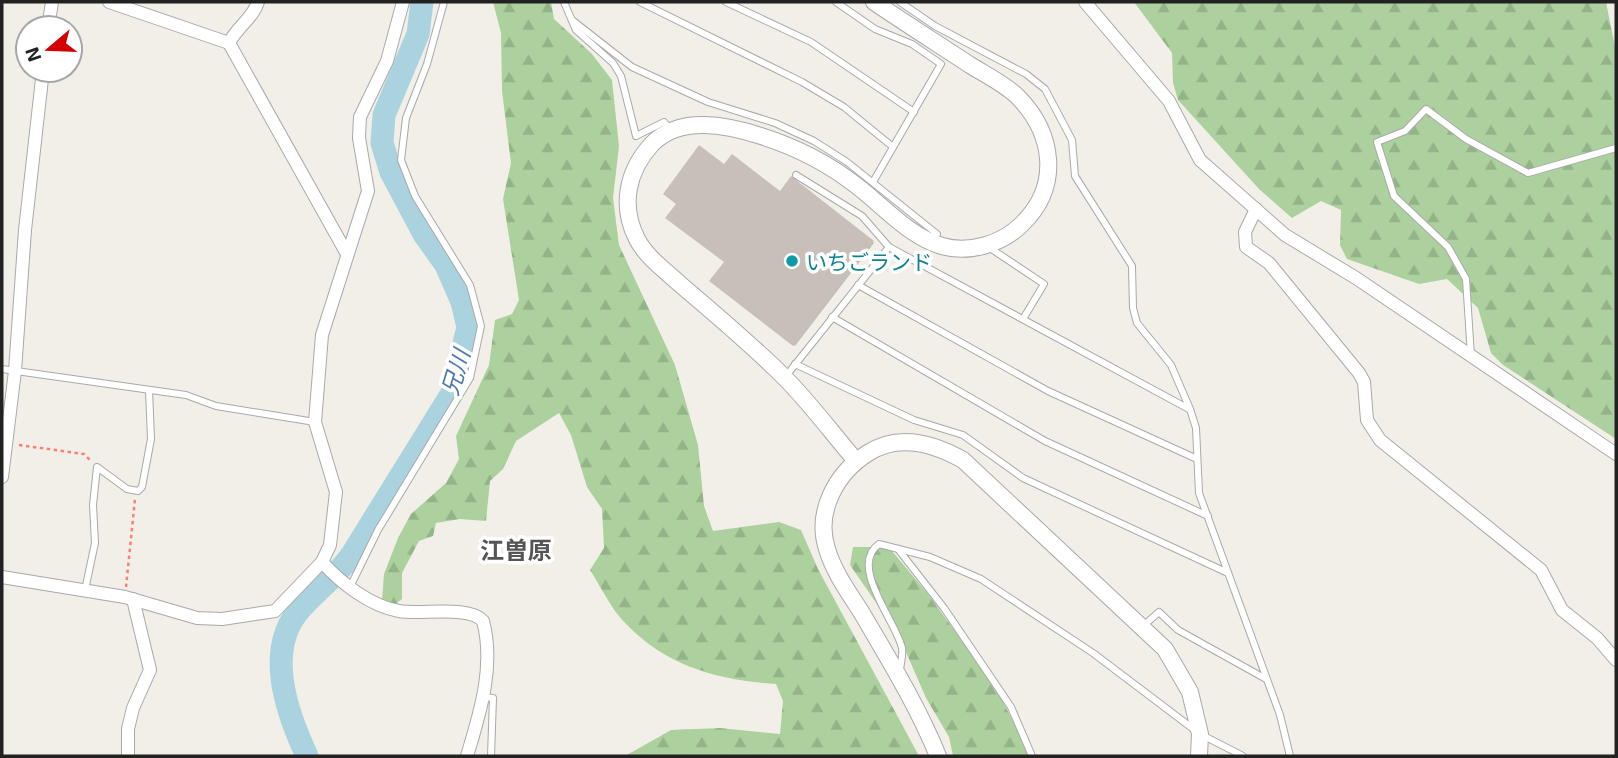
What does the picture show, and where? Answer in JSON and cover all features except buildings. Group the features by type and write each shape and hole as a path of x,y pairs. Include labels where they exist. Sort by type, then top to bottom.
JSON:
{"street":[{"path":"109,2 229,43 347,254"},
{"path":"229,43 236,29 255,11 258,2"},
{"path":"2,577 129,598 197,618 275,611 325,566 336,492 315,422 322,335 368,191 359,138 360,117 387,61 403,2"},
{"path":"856,461 785,378 662,267 638,241 627,199 631,176 640,157 656,140 671,131 692,125 717,125 761,135 797,149 831,167 909,229 942,246 975,248 1002,240 1021,226 1035,209 1047,186 1047,142 1035,117 1016,94 923,42 874,2"},
{"path":"1085,2 1169,101 1200,160 1285,235 1356,278 1616,454"},
{"path":"2,477 7,444 8,370 41,84"},
{"path":"1256,209 1245,232 1246,247 1269,263 1359,373 1364,382 1367,420 1380,440 1541,570 1562,610 1597,638 1616,660"},
{"path":"938,756 898,677 826,549 824,525 826,508 840,478 856,461 874,449 912,441 940,447 952,453 987,481 1165,649 1190,692 1200,734 1199,756"},
{"path":"325,566 368,600 398,611 470,614 479,617 486,632 485,697 467,756"},
{"path":"128,756 128,729 133,708 150,670 129,598"}],"lane":[{"path":"350,587 378,530 470,378 481,326 470,285 415,196 401,160 406,118 427,64 444,2"},
{"path":"564,2 576,30 613,64 621,76 636,136 664,122 671,131"},
{"path":"640,2 802,82 844,107 893,148"},
{"path":"726,2 811,42 914,112"},
{"path":"836,2 875,29 923,42 941,64 873,183"},
{"path":"900,2 935,26 1026,74 1045,89 1072,139 1075,176 1132,266 1133,308 1137,323 1171,365 1190,409 1196,428 1199,493 1266,680 1290,756"},
{"path":"572,20 632,67 708,102 775,123 814,141 937,234 934,242"},
{"path":"1471,358 1466,279 1448,247 1395,196 1377,142 1405,131 1426,109 1466,139 1528,173 1616,148"},
{"path":"796,175 862,216 888,247 1190,409"},
{"path":"985,245 1044,284 1023,319"},
{"path":"785,378 888,247"},
{"path":"858,285 1048,391 1197,459"},
{"path":"832,317 1045,441 1208,516"},
{"path":"795,364 914,420 963,435 1023,478 1228,573"},
{"path":"8,370 186,395 216,406 315,422"},
{"path":"97,467 127,489 135,491 142,487 151,439 149,390"},
{"path":"85,590 95,543 93,505 97,467"},
{"path":"898,677 903,650 873,589 869,558 879,544 930,557 981,579 1093,653 1200,734 1243,756"},
{"path":"898,549 944,608 1011,707 1032,756"},
{"path":"1143,626 1159,612 1178,630 1266,680"},
{"path":"485,697 493,698 491,756"}],"path":[{"path":"7,444 84,454 97,467"},
{"path":"129,598 135,491"}],"green space":[{"path":"493,2 551,2 554,19 592,54 612,80 619,146 613,198 619,245 675,365 698,445 704,506 713,531 779,522 801,530 818,569 919,756 625,756 671,730 720,728 780,734 783,701 776,684 714,675 677,661 642,639 621,618 590,570 604,548 602,509 587,487 571,435 559,413 516,441 503,469 490,481 486,521 460,519 436,523 433,536 419,541 402,573 402,599 394,605 382,600 384,574 411,514 446,483 459,459 456,436 489,365 495,320 512,314 519,300 503,199 511,163 502,91 501,33"},
{"path":"1134,2 1606,2 1616,52 1616,439 1503,365 1491,353 1478,308 1447,279 1419,284 1347,259 1340,245 1341,210 1321,201 1292,218 1259,189 1178,100 1173,83 1172,53"},
{"path":"853,547 876,547 892,551 928,594 996,688 1031,756 953,756 949,737 926,698 899,636 850,565"}],"waterway":[{"name":"兄川","path":"307,756 292,720 282,681 281,661 290,623 351,556 452,393 468,327 462,302 446,265 424,234 391,172 382,143 384,115 418,34 422,2"}],"place":[{"name":"いちごランド","path":"792,261"}],"district":[{"name":"江曽原","path":"516,549"}]}
